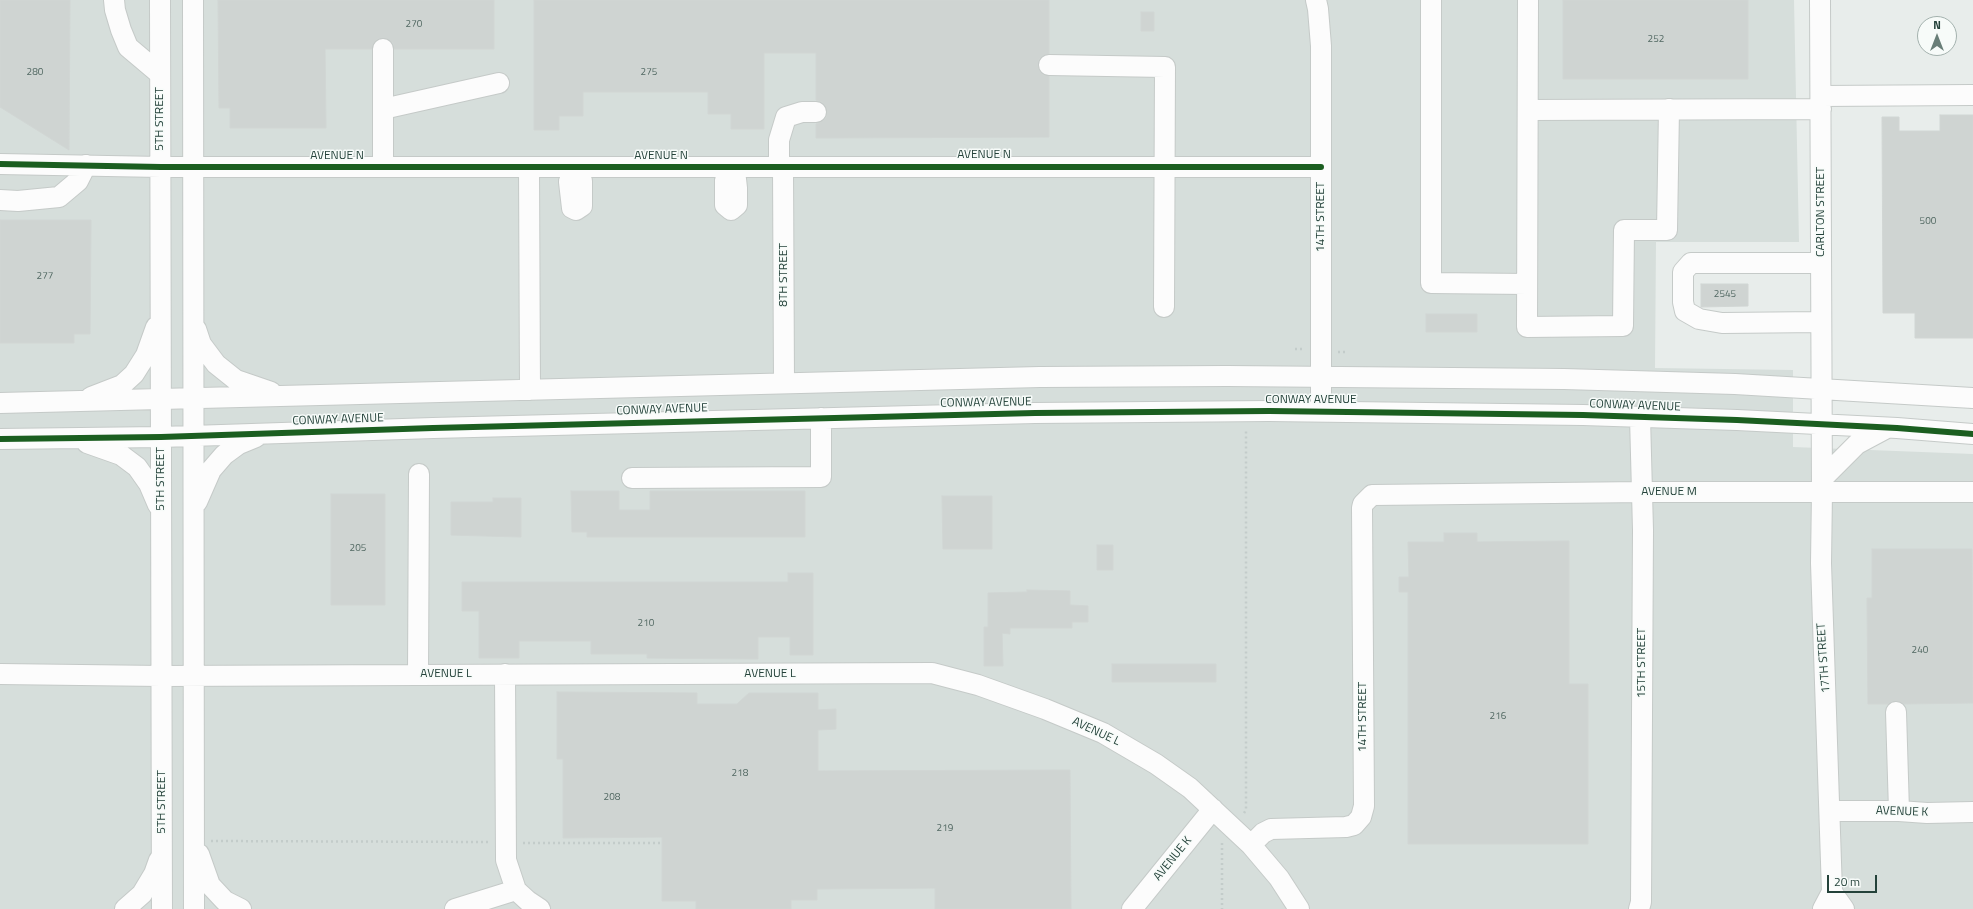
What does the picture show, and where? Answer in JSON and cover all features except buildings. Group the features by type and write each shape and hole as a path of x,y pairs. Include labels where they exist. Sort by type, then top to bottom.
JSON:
{"street":[{"path":"114,0 115,10 128,47 160,74"},
{"name":"5TH STREET","path":"160,0 162,909"},
{"path":"193,0 194,674 201,841 194,909"},
{"name":"14TH STREET","path":"1316,0 1321,46 1321,411"},
{"path":"1431,0 1432,283 1527,284"},
{"path":"1528,0 1527,327 1623,326 1624,230 1667,230 1669,109"},
{"name":"CARLTON STREET","path":"1820,0 1821,424"},
{"path":"383,49 383,167"},
{"path":"1049,65 1165,67 1164,307"},
{"path":"383,109 498,83"},
{"path":"1528,110 1669,109 1972,95"},
{"name":"8TH STREET","path":"784,383 781,167 779,140 786,118 802,112 816,112"},
{"name":"AVENUE N","path":"0,164 161,167 529,167 575,173 730,171 781,167 1321,167"},
{"path":"0,200 18,201 58,197 78,181 86,165"},
{"path":"529,167 530,390"},
{"path":"1821,263 1691,263 1683,272 1683,302 1686,310 1699,320 1722,323 1821,322"},
{"path":"73,402 122,385 134,374 146,355 156,330 161,306"},
{"path":"194,321 201,344 216,364 236,380 287,396"},
{"name":"CONWAY AVENUE","path":"0,403 1040,377 1564,379 1822,388 1973,398"},
{"name":"CONWAY AVENUE","path":"0,439 161,437 1043,413 1321,411 1640,417 1889,427 1973,434"},
{"name":"15TH STREET","path":"1639,909 1641,902 1642,492 1640,417"},
{"path":"632,478 821,477 821,418"},
{"name":"17TH STREET","path":"1821,424 1822,621 1830,811 1828,900"},
{"path":"1822,486 1857,444 1889,427"},
{"path":"194,509 212,470 224,455 239,444 265,434"},
{"path":"61,438 97,446 121,455 137,467 149,484 160,509"},
{"path":"418,674 419,474"},
{"name":"AVENUE M","path":"1367,499 1372,495 1377,494 1642,492 1822,486 1973,492"},
{"name":"14TH STREET","path":"1251,845 1263,833 1271,829 1354,825 1361,817 1364,806 1362,508 1367,499"},
{"name":"AVENUE L","path":"0,674 161,676 194,674 932,673 978,684 1103,733 1156,764 1190,788 1251,845 1279,878 1299,909"},
{"path":"506,674 506,860 516,890 540,909"},
{"path":"1896,712 1899,811"},
{"name":"AVENUE K","path":"1132,909 1213,810"},
{"name":"AVENUE K","path":"1830,811 1899,811 1927,813 1973,812"},
{"path":"201,841 210,884 225,901 240,909"},
{"path":"125,909 142,894 154,874 162,850"},
{"path":"455,909 516,890"},
{"path":"1828,900 1844,909"}],"path":[{"path":"1222,909 1222,842 1246,810 1246,427"},
{"path":"201,841 493,842"},
{"path":"518,843 662,843"}],"shaded area":[{"path":"0,0 1794,0 1799,242 1656,242 1655,368 1793,370 1793,447 1973,454 1973,909 0,909"}],"cycle path":[{"path":"0,164 161,167 1321,167"},
{"path":"0,439 161,437 433,428 1035,413 1269,411 1583,415 1737,420 1897,428 1973,434"}]}
